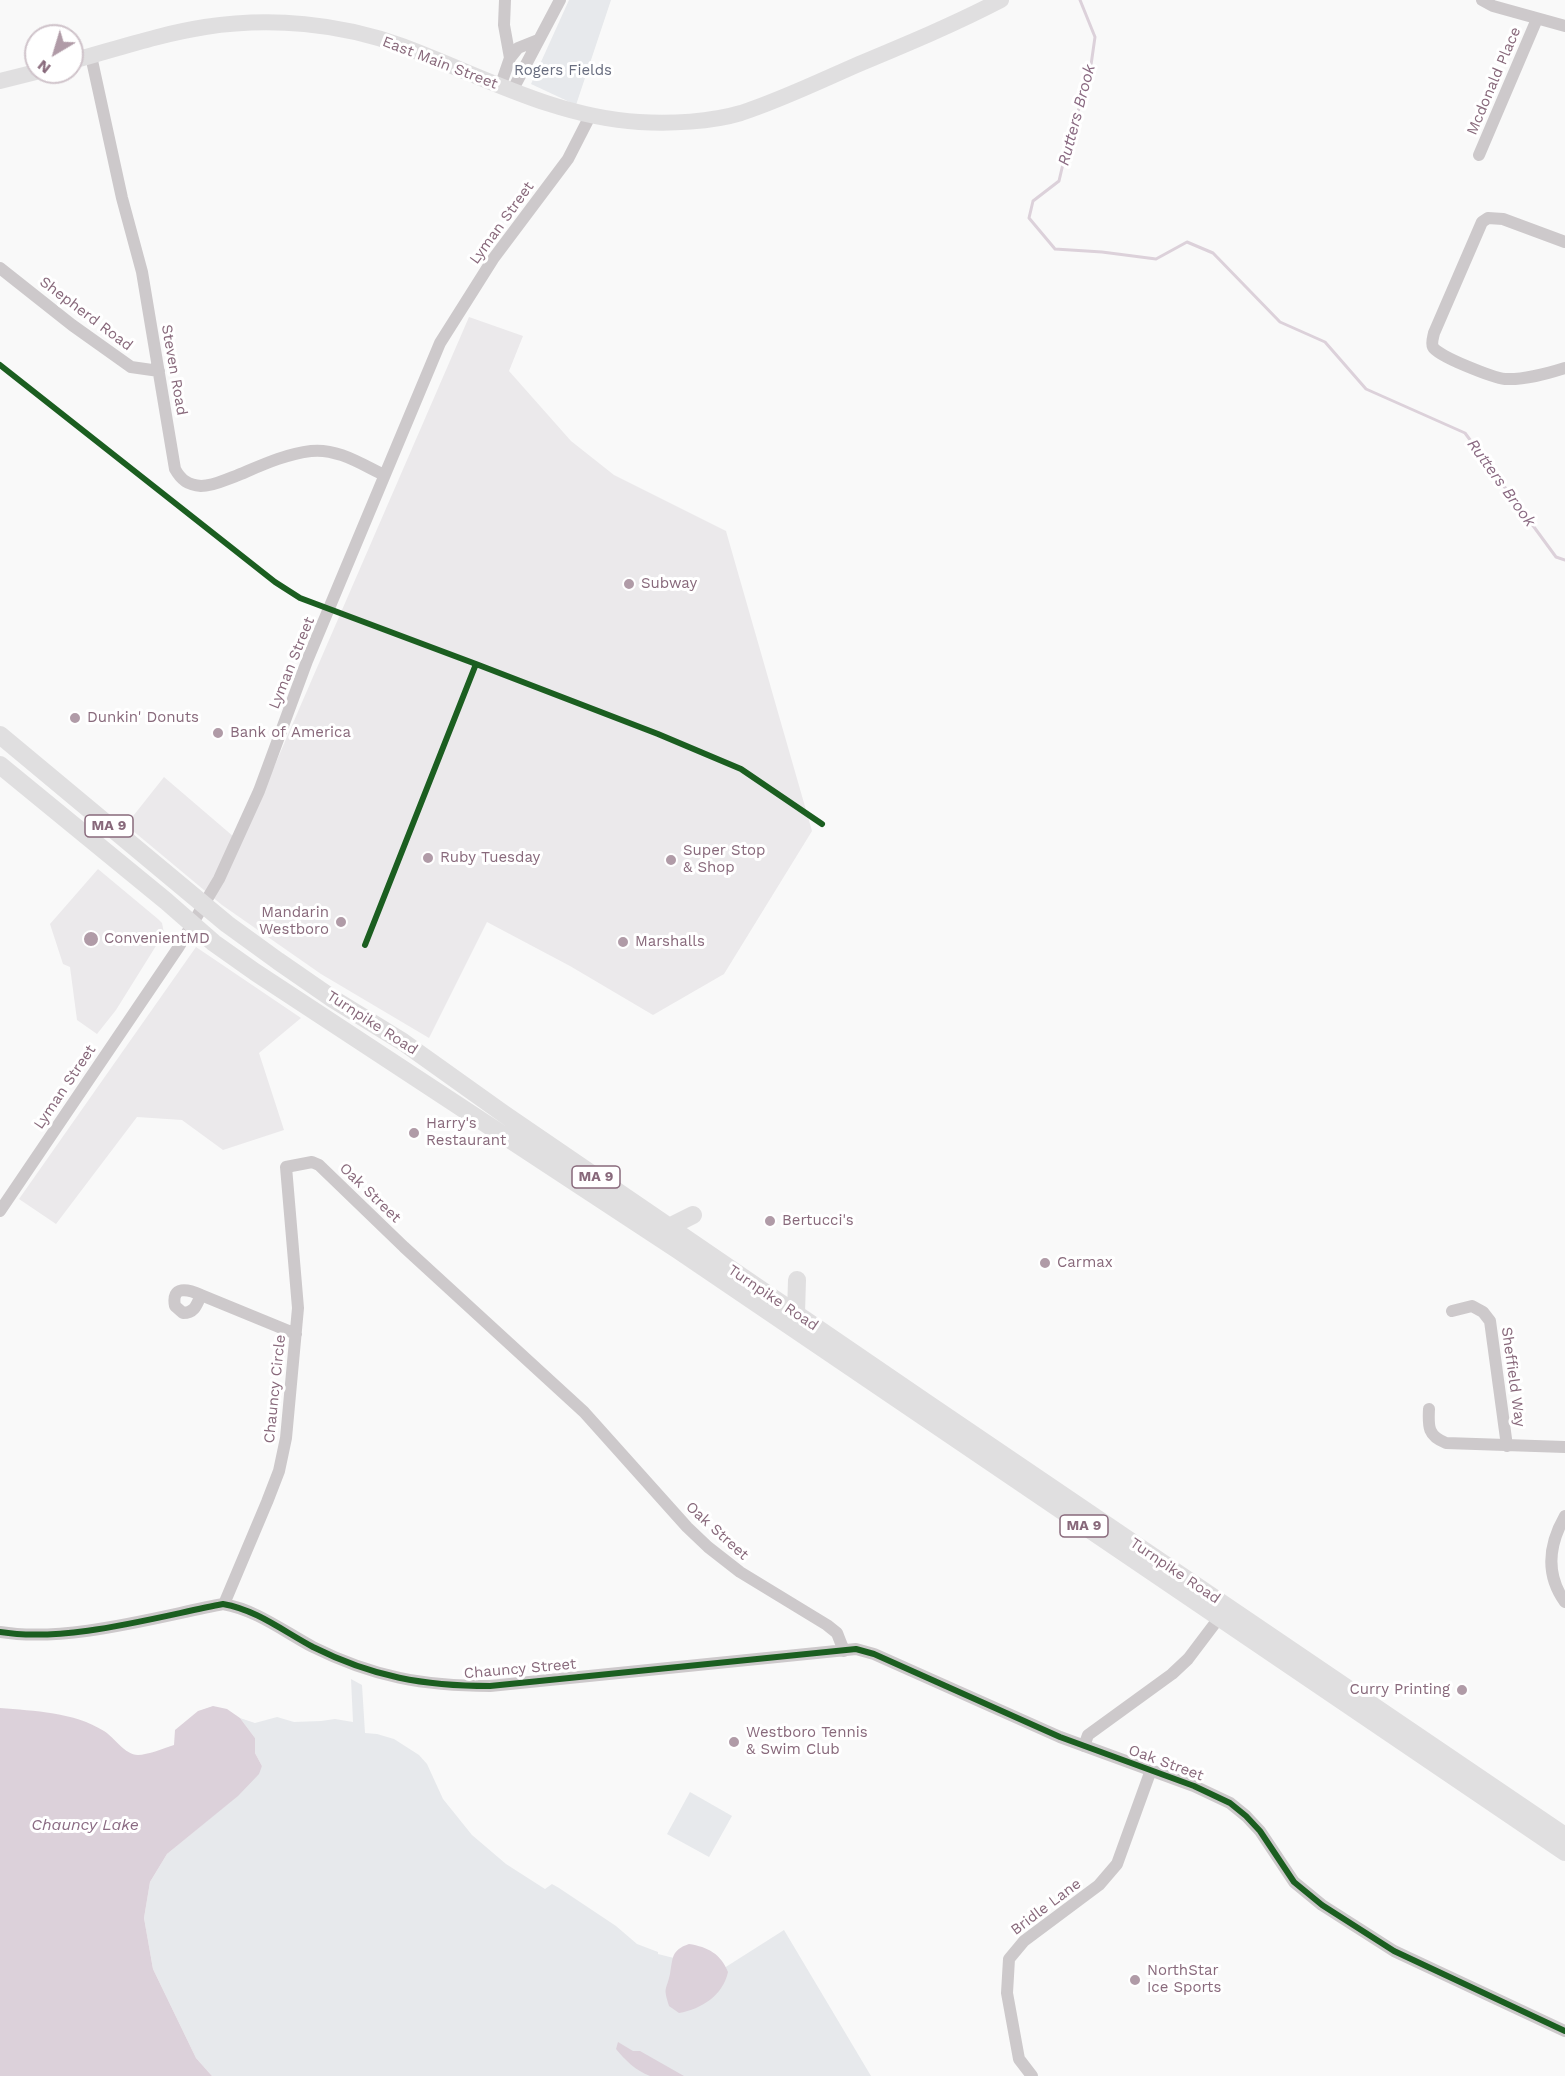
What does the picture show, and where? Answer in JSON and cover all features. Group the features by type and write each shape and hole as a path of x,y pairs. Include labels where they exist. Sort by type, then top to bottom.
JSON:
{"highway":[{"name":"Turnpike Road","path":"0,735 270,956 333,999 403,1042 669,1227 1565,1836"},
{"name":"Turnpike Road","path":"0,765 214,943 314,1013 678,1250 1565,1852"},
{"path":"669,1227 693,1215"},
{"path":"796,1313 797,1280"}],"main road":[{"name":"East Main Street","path":"84,58 142,41 205,27 246,23 306,24 393,42 506,89 590,116 640,122 698,121 738,114 776,100 953,24 1001,0"},
{"path":"1,84 24,76"}],"street":[{"path":"505,0 504,25 510,58 506,89"},
{"path":"506,89 538,40 560,0"},
{"path":"1482,0 1493,6 1565,26"},
{"name":"Mcdonald Place","path":"1479,155 1537,19"},
{"path":"510,58 518,48 538,40"},
{"name":"Steven Road","path":"92,56 122,198 142,272 176,469 185,482 193,485 211,485 281,458 310,451 327,451 344,456 384,476"},
{"name":"Lyman Street","path":"0,1211 193,924 228,861 248,817 307,661 440,343 493,259 568,159 590,116"},
{"path":"1565,242 1503,219 1488,218 1482,222 1438,322 1432,342 1433,347 1441,354 1498,378 1523,378 1565,368"},
{"name":"Shepherd Road","path":"0,268 72,325 131,367 159,371"},
{"name":"Oak Street","path":"286,1167 312,1162 319,1165 396,1240 584,1412 701,1540 740,1572 837,1633 844,1651 856,1649 874,1654 992,1708 1230,1803 1260,1831 1294,1882 1309,1896 1395,1951 1565,2031"},
{"name":"Chauncy Circle","path":"224,1604 251,1544 279,1471 286,1438 296,1334 297,1290 286,1167"},
{"path":"201,1294 296,1334"},
{"name":"Sheffield Way","path":"1452,1311 1472,1306 1483,1312 1490,1321 1508,1446"},
{"path":"1429,1409 1428,1428 1438,1440 1446,1443 1565,1447"},
{"path":"1563,1525 1551,1555 1555,1585 1565,1602"},
{"name":"Chauncy Street","path":"0,1632 42,1635 62,1633 224,1604 242,1607 313,1647 350,1664 389,1676 449,1686 490,1686 844,1651"},
{"path":"1084,1746 1088,1735 1172,1674 1188,1659 1219,1618"},
{"name":"Bridle Lane","path":"1032,2076 1020,2059 1011,2015 1007,1993 1009,1959 1024,1941 1100,1886 1112,1872 1117,1864 1151,1770"}],"shaded area":[{"path":"469,317 523,336 509,371 571,441 614,475 726,531 812,831 724,974 653,1015 570,966 487,922 429,1038 321,974 222,905 126,825 164,777 241,843"},
{"path":"98,869 158,919 162,923 164,933 116,1010 97,1034 77,1020 70,967 63,964 50,924"},
{"path":"196,947 301,1018 259,1053 284,1130 223,1150 182,1120 137,1117 56,1224 19,1199"}],"green space":[{"name":"Rogers Fields","path":"569,0 611,0 576,105 531,84"},
{"path":"351,1679 362,1685 365,1733 394,1739 419,1755 427,1764 443,1799 472,1835 506,1864 545,1889 552,1884 559,1888 616,1926 637,1944 658,1952 658,1954 721,1970 784,1930 871,2076 212,2076 196,2058 153,1969 144,1918 150,1882 167,1854 237,1796 262,1766 255,1753 255,1738 240,1718 255,1723 277,1717 294,1722 335,1719 353,1722"},
{"path":"690,1792 732,1816 709,1857 667,1834"}],"water":[{"name":"Chauncy Lake","path":"213,1706 227,1709 240,1718 255,1738 255,1753 262,1766 259,1774 238,1796 167,1854 150,1882 144,1918 153,1969 196,2058 212,2076 0,2076 0,1708 54,1714 80,1720 104,1731 124,1749 138,1755 174,1745 175,1730 198,1711"},
{"path":"689,1944 713,1952 722,1960 728,1972 721,1988 710,2000 696,2008 679,2013 669,2006 666,1989 674,1955 683,1946"},
{"path":"618,2042 633,2051 640,2051 684,2076 645,2074 619,2053 616,2049"}],"waterway":[{"name":"Rutters Brook","path":"1080,0 1095,37 1089,79 1069,138 1059,181 1033,201 1029,218 1055,249 1156,259 1187,242 1213,253 1280,322 1325,342 1366,389 1465,433 1556,557 1565,560"}],"cycle path":[{"path":"0,365 275,582 300,598 476,664"},
{"path":"365,945 476,664 658,734 741,769 822,824"},
{"path":"0,1632 54,1634 82,1631 223,1604 259,1616 313,1647 357,1666 399,1678 466,1686 490,1686 856,1649 874,1654 1060,1737 1194,1786 1230,1803 1260,1831 1294,1882 1322,1905 1394,1951 1565,2031"}],"place":[{"name":"Subway","path":"629,584"},
{"name":"Dunkin' Donuts","path":"75,718"},
{"name":"Bank of America","path":"218,733"},
{"name":"Ruby Tuesday","path":"428,858"},
{"name":"Super Stop & Shop","path":"671,860"},
{"name":"Mandarin Westboro","path":"341,922"},
{"name":"ConvenientMD","path":"91,939"},
{"name":"Marshalls","path":"623,942"},
{"name":"Harry's Restaurant","path":"414,1133"},
{"name":"Bertucci's","path":"770,1221"},
{"name":"Carmax","path":"1045,1263"},
{"name":"Curry Printing","path":"1462,1690"},
{"name":"Westboro Tennis & Swim Club","path":"734,1742"},
{"name":"NorthStar Ice Sports","path":"1135,1980"}]}
